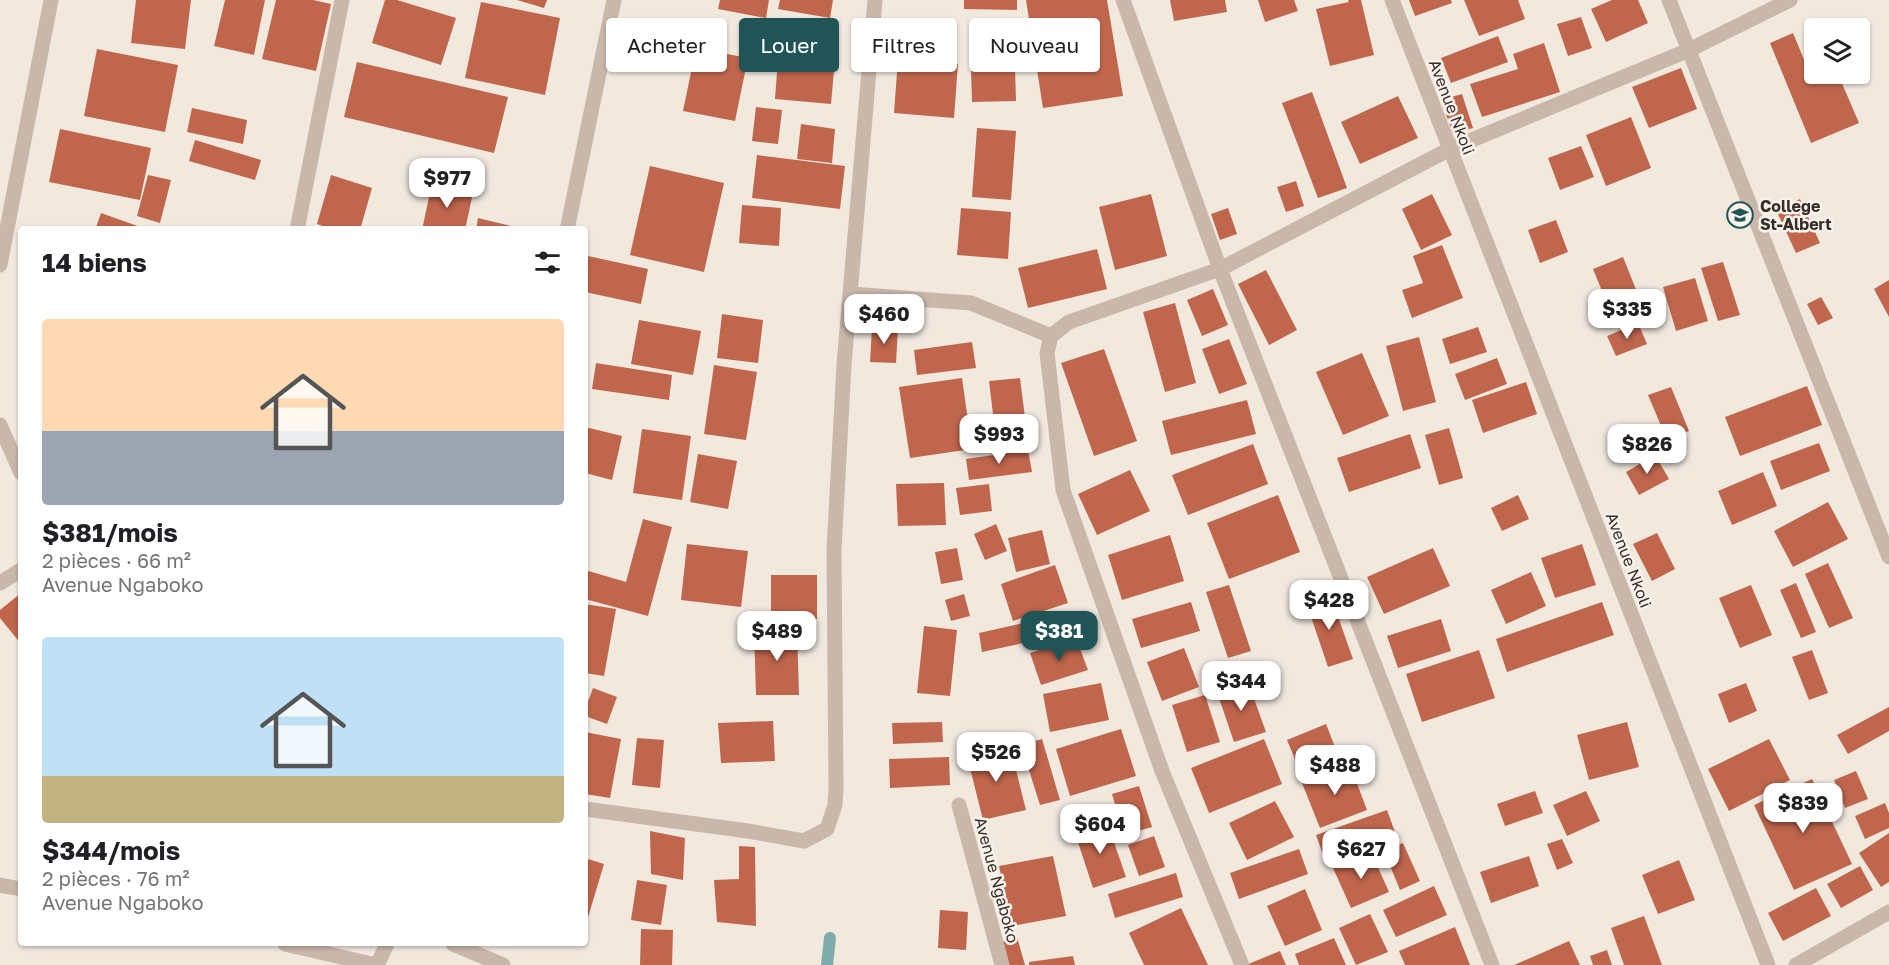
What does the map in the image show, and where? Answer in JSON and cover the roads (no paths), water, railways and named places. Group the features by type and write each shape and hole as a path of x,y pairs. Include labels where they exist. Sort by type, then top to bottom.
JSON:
{"street":[{"path":"0,265 51,0"},
{"path":"298,226 342,0"},
{"path":"568,226 615,0"},
{"path":"588,809 804,841 827,829 835,805 836,788 834,550 844,365 875,0"},
{"path":"1123,0 1220,269 1492,965"},
{"name":"Avenue Nkoli","path":"1392,0 1768,965"},
{"path":"1669,0 1889,557"},
{"path":"1242,965 1162,771 1063,490 1047,353 1051,336 1069,322 1220,269 1449,149 1689,50 1790,0"},
{"path":"851,294 971,303 1051,336"},
{"path":"0,425 18,466"},
{"path":"0,583 18,572"},
{"name":"Avenue Ngaboko","path":"958,805 1002,965"},
{"path":"0,885 18,888"},
{"path":"1796,965 1889,912"},
{"path":"294,946 377,965 386,946"},
{"path":"458,946 503,965"}],"waterway":[{"path":"827,965 830,938"}],"place":[{"name":"College St-Albert","path":"1740,215"}]}
